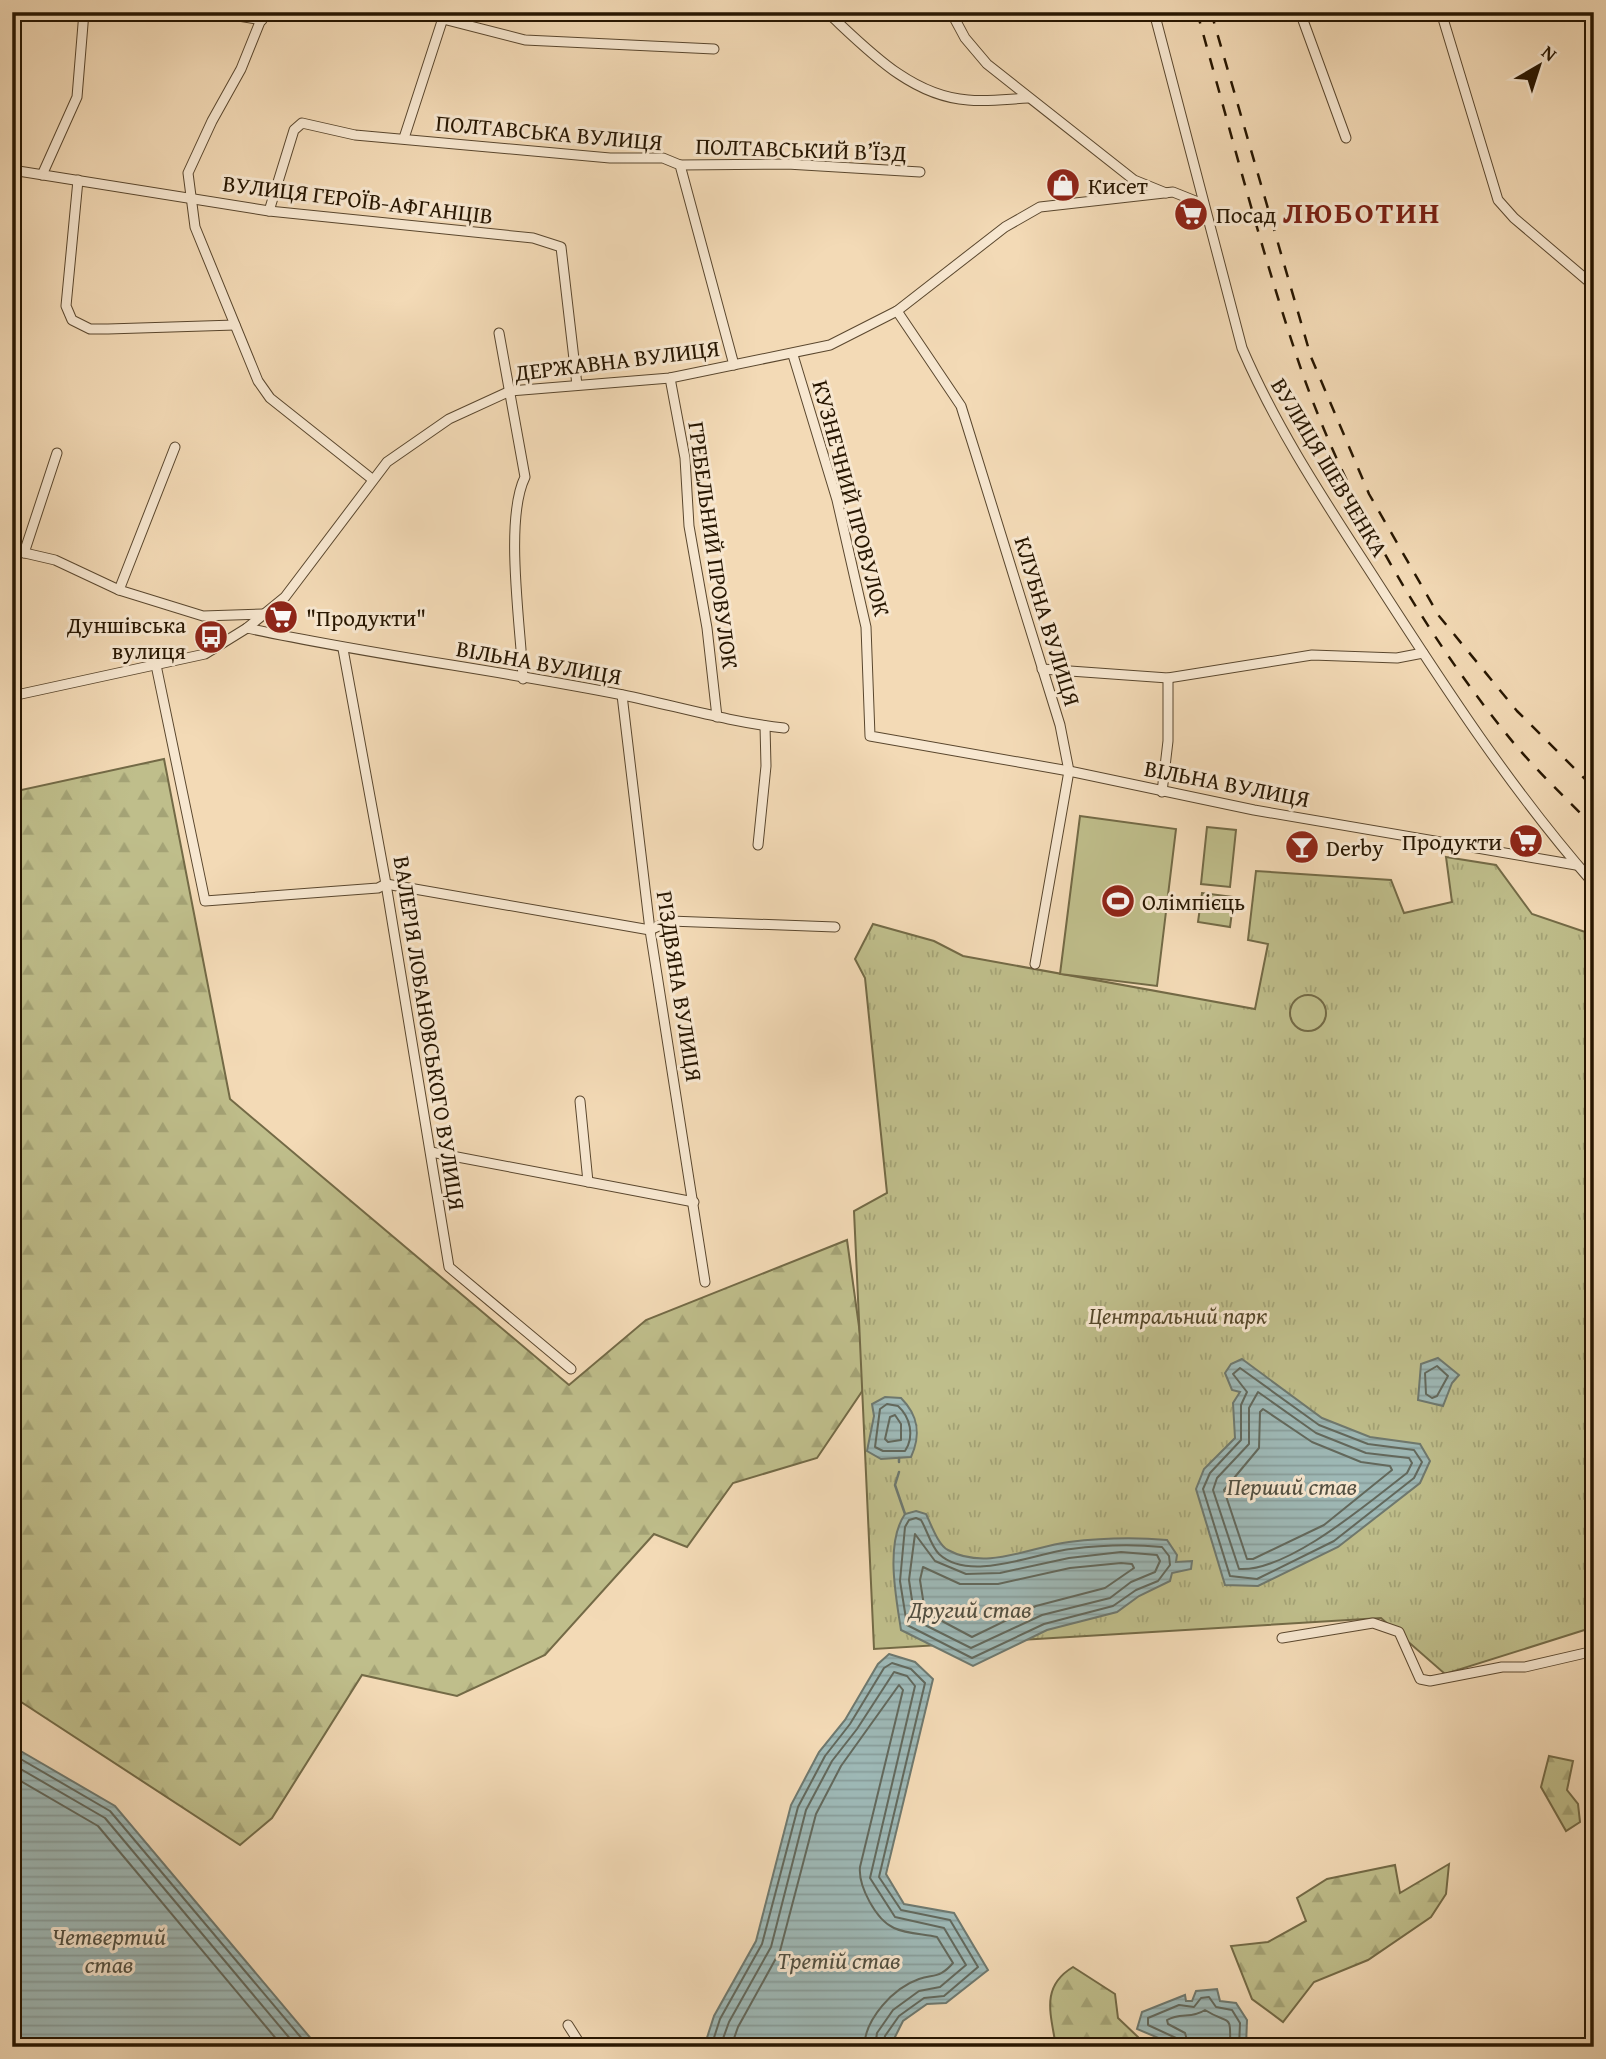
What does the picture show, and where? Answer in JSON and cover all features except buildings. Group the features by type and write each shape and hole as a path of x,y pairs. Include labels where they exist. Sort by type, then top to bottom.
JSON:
{"street":[{"path":"42,175 77,97 85,12"},
{"path":"214,12 263,16 241,69 212,121 188,173 195,228 258,381 270,397 372,479"},
{"path":"827,12 876,58 924,88 968,100 1028,98"},
{"path":"951,12 975,52 1028,98 1134,180 1168,193"},
{"name":"ВУЛИЦЯ ШЕВЧЕНКА","path":"1154,12 1242,348 1262,394 1284,436 1423,653 1548,833 1594,884"},
{"path":"1300,12 1346,138"},
{"path":"1441,12 1497,200 1514,218 1594,286"},
{"path":"404,138 444,16 526,40 714,50"},
{"name":"ПОЛТАВСЬКА ВУЛИЦЯ","path":"270,211 294,130 302,123 355,135 610,158 663,158 680,165 734,365"},
{"name":"ПОЛТАВСЬКИЙ В’ЇЗД","path":"680,165 787,164 920,172"},
{"name":"ВУЛИЦЯ ГЕРОЇВ-АФГАНЦІВ","path":"12,170 270,211 533,238 561,247 577,385"},
{"path":"78,180 66,306 72,320 90,328 108,329 235,325"},
{"name":"ДЕРЖАВНА ВУЛИЦЯ","path":"12,696 205,654 247,628 285,597 387,462 449,419 510,391 670,378 793,355 830,345 897,311 1004,227 1040,207 1168,193 1203,204"},
{"name":"КЛУБНА ВУЛИЦЯ","path":"897,311 961,406 1060,725 1069,771 1035,964"},
{"path":"499,333 525,477 519,489 516,538 523,679"},
{"name":"КУЗНЕЧНИЙ ПРОВУЛОК","path":"793,355 837,500 866,627 870,736"},
{"name":"ГРЕБЕЛЬНИЙ ПРОВУЛОК","path":"670,378 685,458 689,526 707,628 717,717"},
{"path":"119,590 175,447"},
{"path":"24,553 57,453"},
{"path":"12,550 55,560 119,590 203,616 262,614"},
{"name":"ВІЛЬНА ВУЛИЦЯ","path":"247,628 343,649 622,695 717,717 784,727"},
{"name":"ВАЛЕРІЯ ЛОБАНОВСЬКОГО ВУЛИЦЯ","path":"343,649 386,884 449,1267 570,1369"},
{"path":"1042,669 1168,678 1312,655 1397,658 1423,653"},
{"path":"156,664 205,901 378,888 386,884 650,930 670,921 835,927"},
{"path":"1163,792 1168,741 1168,678"},
{"name":"РІЗДВЯНА ВУЛИЦЯ","path":"622,695 650,930 705,1282"},
{"path":"758,845 766,766 765,726"},
{"name":"ВІЛЬНА ВУЛИЦЯ","path":"870,736 1069,771 1163,792 1576,864"},
{"path":"580,1101 588,1182"},
{"path":"431,1152 694,1202"},
{"path":"1282,1638 1373,1623 1385,1625 1399,1632 1420,1679 1430,1681 1502,1667 1525,1667 1594,1651"},
{"path":"568,2025 582,2047"}],"green space":[{"path":"164,759 230,1099 569,1385 646,1320 847,1240 867,1384 817,1458 733,1483 687,1547 654,1534 545,1655 457,1696 362,1675 272,1818 240,1845 12,1696 12,792"},
{"name":"Олімпієць","path":"1080,816 1176,829 1157,986 1060,974"},
{"path":"1207,827 1236,830 1230,887 1201,884"},
{"name":"Центральний парк","path":"1446,857 1496,865 1532,914 1594,935 1594,1627 1445,1674 1381,1618 874,1649 854,1211 887,1193 865,978 855,959 873,924 934,941 963,956 1255,1009 1268,944 1248,940 1256,871 1391,880 1404,913 1452,902"},
{"path":"1202,893 1234,897 1230,927 1198,922"},
{"path":"1308,995 1321,1000 1326,1013 1321,1026 1308,1031 1295,1026 1290,1013 1295,1000"},
{"path":"1549,1756 1573,1761 1567,1790 1578,1804 1580,1822 1566,1831 1541,1787"},
{"path":"1594,1762 1594,1800 1587,1798 1587,1766"},
{"path":"1449,1864 1446,1894 1431,1917 1368,1960 1314,1982 1283,2022 1252,1999 1231,1946 1268,1942 1306,1921 1297,1898 1327,1879 1395,1865 1400,1893"},
{"path":"1073,1967 1115,1994 1118,2018 1138,2037 1134,2047 1056,2047 1050,2012 1052,1992 1056,1983"}],"water":[{"path":"1438,1358 1459,1375 1452,1383 1443,1406 1418,1400 1421,1364"},
{"name":"Перший став","path":"1242,1359 1322,1418 1370,1437 1420,1444 1430,1461 1420,1483 1338,1547 1258,1586 1225,1585 1196,1489 1204,1469 1235,1438 1233,1403 1240,1392 1232,1390 1225,1373 1231,1364"},
{"path":"885,1397 901,1398 912,1412 917,1433 911,1457 881,1459 867,1451 874,1416 872,1404"},
{"name":"Другий став","path":"916,1511 926,1514 944,1547 963,1556 993,1558 1081,1541 1154,1539 1167,1540 1177,1555 1176,1562 1192,1561 1191,1569 1172,1573 1170,1581 1139,1596 1117,1612 1047,1630 973,1666 901,1630 894,1570 895,1540 905,1514"},
{"name":"Третій став","path":"889,1654 915,1662 933,1679 886,1874 904,1904 954,1913 988,1970 946,2003 927,2004 903,2021 890,2047 704,2047 714,2016 756,1941 791,1805 819,1752 845,1720 878,1664"},
{"name":"Четвертий став","path":"12,1746 115,1806 318,2047 27,2047 12,2029"},
{"path":"1217,1989 1220,2001 1236,2003 1247,2020 1246,2047 1180,2047 1137,2029 1142,2012 1185,1995 1186,2001 1192,2001 1196,1991"}],"waterway":[{"path":"899,1472 895,1485 905,1514"}],"railway":[{"path":"1197,12 1287,328 1342,471 1393,569 1452,662 1517,747 1594,827"},
{"path":"1211,12 1311,357 1369,494 1439,616 1517,711 1594,788"}],"place":[{"name":"Кисет","path":"1063,185"},
{"name":"Посад","path":"1191,214"},
{"name":"\"Продукти\"","path":"281,617"},
{"name":"Дуншівська вулиця","path":"211,637"},
{"name":"Продукти","path":"1526,841"},
{"name":"Derby","path":"1302,847"},
{"name":"Олімпієць","path":"1118,901"}],"district":[{"name":"ЛЮБОТИН","path":"1362,212"}]}
